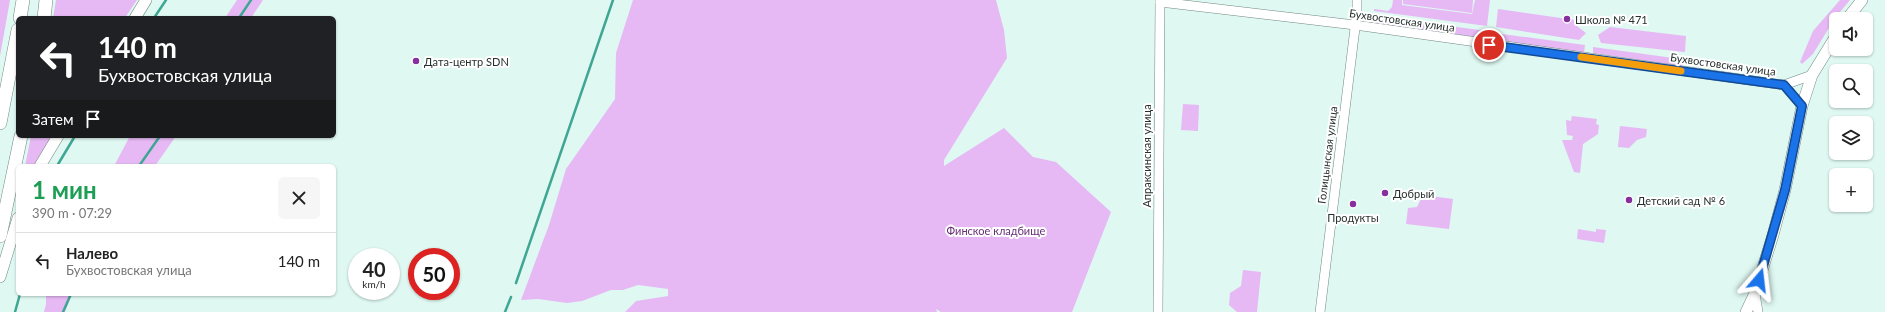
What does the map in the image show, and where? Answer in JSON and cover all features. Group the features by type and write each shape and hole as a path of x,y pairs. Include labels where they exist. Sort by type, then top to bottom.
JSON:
{"highway":[{"path":"20,16 23,0"},
{"path":"44,16 46,0"},
{"path":"0,123 16,40"},
{"path":"0,236 21,138"}],"main road":[{"path":"136,16 146,0"},
{"path":"1853,12 1862,0"},
{"path":"1746,312 1755,293 1785,190 1802,106 1812,75 1829,47"},
{"path":"41,164 57,138"},
{"path":"0,277 16,225"}],"street":[{"name":"Голицынская улица","path":"1320,312 1357,0"},
{"name":"Бухвостовская улица","path":"1160,1 1355,25 1784,85 1812,75"},
{"name":"Апраксинская улица","path":"1158,312 1160,1"},
{"name":"Бухвостовская улица","path":"1784,85 1802,106"},
{"path":"1755,293 1758,312"}],"green space":[{"path":"0,0 10,0 0,56"},
{"path":"56,0 137,0 126,16 53,16"},
{"path":"237,0 263,0 252,16 226,16"},
{"name":"Финское кладбище","path":"633,0 996,0 1004,30 1007,58 944,160 944,166 1004,128 1033,157 1056,162 1111,212 1072,312 941,312 936,309 937,312 625,312 636,301 668,296 668,289 638,285 623,290 611,290 582,301 567,303 538,299 521,300 549,225 566,169 615,99 616,53"},
{"path":"1393,0 1402,0 1402,5 1472,14 1475,0 1490,0 1487,26 1374,11 1374,9 1388,11 1392,7"},
{"path":"1403,0 1473,0 1472,13 1403,4"},
{"path":"1840,0 1850,0 1840,12 1830,12"},
{"path":"1498,9 1575,20 1578,27 1586,33 1579,40 1496,27"},
{"path":"1829,13 1829,28 1813,54 1802,64 1800,62 1813,31"},
{"path":"1375,16 1487,31 1482,38 1375,23"},
{"path":"1610,27 1686,36 1685,52 1601,43 1598,35"},
{"path":"1495,33 1585,45 1584,53 1500,41"},
{"path":"1593,47 1688,60 1682,66 1593,53"},
{"path":"1183,104 1199,105 1198,131 1181,130"},
{"path":"1572,116 1597,119 1596,124 1599,125 1598,134 1583,144 1580,173 1574,172 1562,140 1572,140 1573,136 1567,135 1566,120 1571,121"},
{"path":"1620,126 1647,129 1646,137 1637,140 1629,148 1618,147"},
{"path":"31,138 50,138 38,164 25,164"},
{"path":"129,138 175,138 156,164 115,164"},
{"path":"1423,195 1453,199 1449,229 1406,224 1408,208 1417,207"},
{"path":"1578,229 1596,232 1596,229 1606,230 1604,243 1577,239"},
{"path":"1243,270 1261,272 1257,312 1237,312 1229,305 1230,293 1241,286"},
{"path":"46,296 71,296 65,312 44,312"}],"waterway":[{"path":"155,16 166,0"},
{"path":"240,16 251,0"},
{"path":"516,283 613,0"},
{"path":"58,164 74,138"},
{"path":"140,164 159,138"},
{"path":"15,312 19,296"},
{"path":"63,312 70,296"},
{"path":"505,312 511,297"}],"slow traffic":[{"path":"1581,57 1681,71"}],"place":[{"name":"Школа № 471","path":"1567,19"},
{"name":"Дата-центр SDN","path":"416,61"},
{"name":"Добрый","path":"1385,193"},
{"name":"Детский сад № 6","path":"1629,200"},
{"name":"Продукты","path":"1353,204"}],"route":[{"path":"1489,45 1784,85 1802,106 1785,190 1773,236 1759,280"}]}
